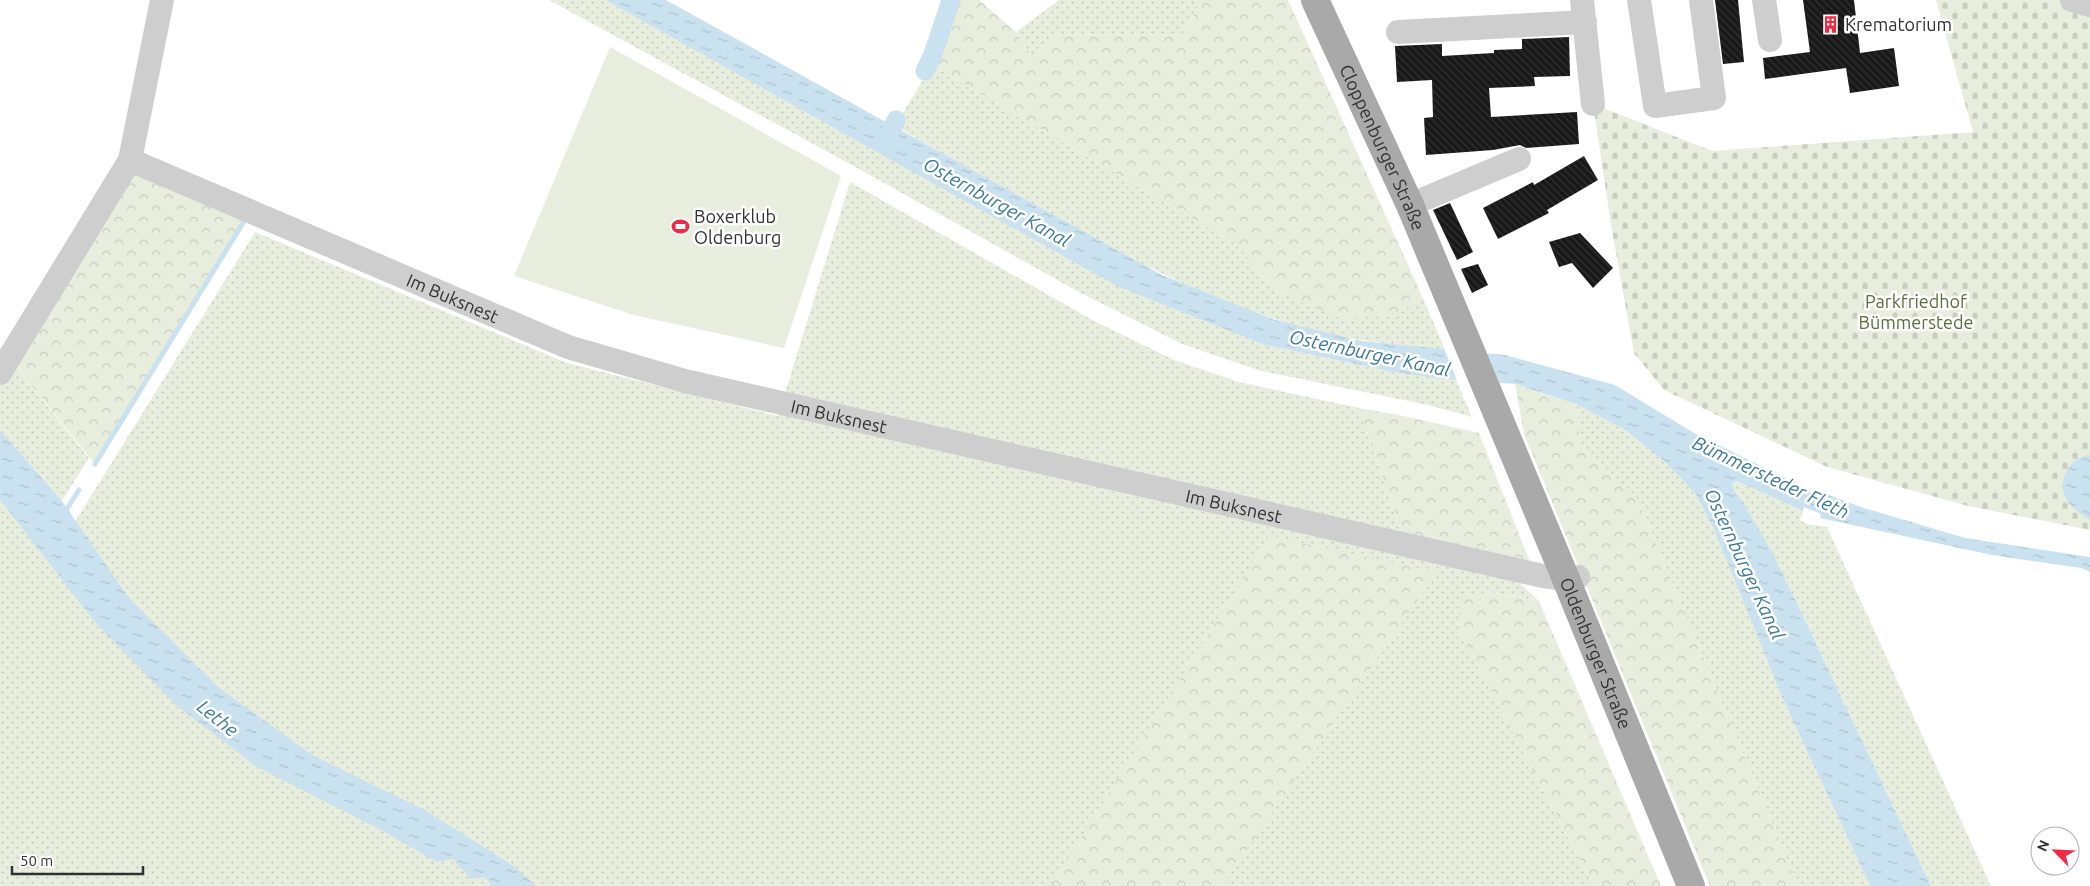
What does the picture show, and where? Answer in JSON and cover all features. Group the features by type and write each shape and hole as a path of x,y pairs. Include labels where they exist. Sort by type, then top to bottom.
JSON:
{"main road":[{"name":"Cloppenburger Straße","path":"1315,0 1410,206 1498,420"},
{"name":"Oldenburger Straße","path":"1498,420 1572,578 1691,886"}],"street":[{"path":"0,373 130,160 162,0"},
{"path":"1639,0 1654,106 1714,98 1701,0"},
{"path":"1764,0 1770,40"},
{"path":"2072,0 2090,6"},
{"path":"1398,32 1584,11 1593,104"},
{"path":"1410,206 1519,159"},
{"name":"Im Buksnest","path":"130,160 568,348 685,380 1533,574 1572,578"}],"green space":[{"path":"549,0 605,0 865,144 1265,345 1393,372 1456,380 1472,417 1428,405 1261,371 1182,344 1079,292 859,169"},
{"path":"955,0 979,0 1016,32 1032,57 1059,35 1183,34 1202,0 1288,0 1423,298 1399,312 1344,320 1278,292 1236,244 932,65"},
{"path":"1059,0 1202,0 1183,34 1059,35 1032,57 1016,32"},
{"name":"Parkfriedhof Bümmerstede","path":"1936,0 2090,0 2090,530 1968,506 1827,467 1664,390 1634,353 1611,225 1593,104 1712,151 1973,132"},
{"name":"Boxerklub Oldenburg","path":"610,47 841,176 784,348 634,315 514,276"},
{"path":"932,65 1236,244 1278,292 1399,312 1423,298 1445,350 1337,336 1274,319 1224,301 1175,280 1127,257 1033,206 895,126"},
{"path":"130,160 251,211 95,464 9,358"},
{"path":"850,182 1094,321 1174,360 1239,382 1359,408 1404,539 1496,561 1539,601 1489,592 1460,633 1594,886 0,886 0,500 50,562 255,232 567,363 778,416"},
{"path":"0,347 89,458 62,501 0,430"},
{"path":"1515,384 1576,404 1581,446 1632,493 1644,514 1798,886 1710,886 1524,434"},
{"path":"1576,404 1624,429 1664,461 1695,493 1715,532 1782,697 1870,886 1798,886 1644,514 1632,493 1581,446"},
{"path":"1359,408 1479,433 1532,567 1404,539"},
{"path":"1737,481 1803,511 1800,520 1807,524 1827,527 1991,886 1931,886 1774,555 1734,490 1732,484"},
{"path":"1269,536 1437,572 1222,886 1051,886"},
{"path":"1488,592 1539,601 1661,886 1594,886 1460,633 1459,599"}],"water":[{"path":"605,0 666,0 1162,275 1275,320 1362,341 1505,355 1615,385 1694,433 1810,490 1810,494 1827,499 1829,495 1864,508 1965,538 2090,557 2090,572 2081,568 1992,555 1820,518 1821,514 1804,507 1803,511 1737,481 1732,484 1774,555 1931,886 1870,886 1782,697 1715,532 1695,493 1664,461 1624,429 1576,404 1515,384 1443,379 1393,372 1265,345 1117,286"},
{"name":"Lethe","path":"0,430 62,501 129,598 219,688 314,756 425,810 515,867 536,886 491,886 486,877 471,879 453,859 437,862 379,829 257,767 177,706 98,626 0,500"},
{"path":"2090,455 2090,520 2070,505 2064,495 2063,480 2066,472 2075,461"}],"pier":[{"path":"1444,348 1486,351 1501,386 1458,383"}],"building":[{"path":"1715,0 1738,0 1744,62 1723,64"},
{"name":"Krematorium","path":"1803,0 1854,0 1860,53 1894,48 1899,86 1850,93 1846,68 1765,79 1763,58 1810,52"},
{"path":"1569,37 1570,76 1534,77 1535,86 1489,88 1491,117 1577,112 1579,144 1526,148 1520,145 1493,150 1426,155 1424,118 1433,117 1432,80 1397,82 1395,46 1442,44 1442,56 1494,53 1494,50 1522,49 1522,39"},
{"path":"1584,156 1598,180 1547,210 1549,213 1498,239 1483,208 1533,182 1534,185"},
{"path":"1450,203 1473,252 1457,260 1433,210"},
{"path":"1580,233 1613,268 1593,288 1572,263 1559,267 1549,242"},
{"path":"1478,264 1488,285 1472,293 1461,269"}],"waterway":[{"path":"925,71 933,54 951,0"},
{"path":"886,141 896,120"},
{"path":"95,464 246,218"},
{"path":"63,515 79,490"}],"place":[{"name":"Krematorium","path":"1831,24"},
{"name":"Boxerklub Oldenburg","path":"680,226"}],"water label":[{"name":"Osternburger Kanal","path":"997,202"},
{"name":"Osternburger Kanal","path":"1370,353"},
{"name":"Bümmersteder Fleth","path":"1771,477"},
{"name":"Osternburger Kanal","path":"1745,564"}]}
